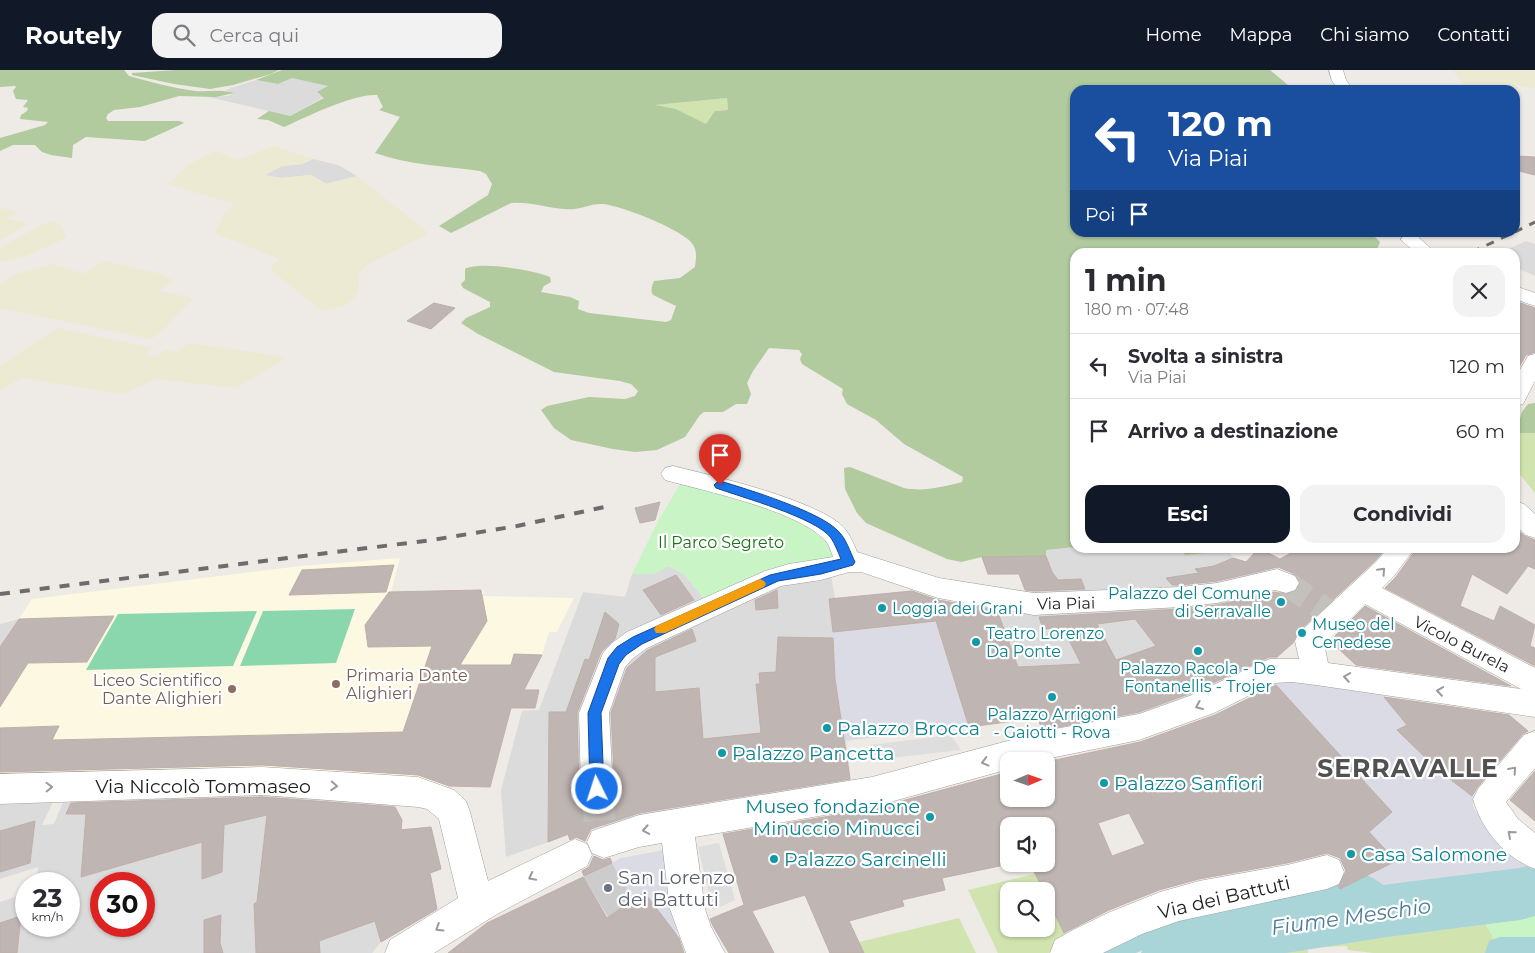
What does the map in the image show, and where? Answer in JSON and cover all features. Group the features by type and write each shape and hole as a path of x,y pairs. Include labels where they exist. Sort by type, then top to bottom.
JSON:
{"street":[{"path":"1336,70 1338,81 1342,85"},
{"path":"1411,237 1410,240 1421,248"},
{"path":"1520,294 1535,300"},
{"path":"1520,389 1535,360"},
{"path":"673,474 720,485 809,518 829,528 835,534 849,562"},
{"path":"1520,515 1535,529"},
{"path":"1316,673 1308,641 1331,613 1363,590 1385,569 1398,553"},
{"name":"Via Piai","path":"597,789 594,713 613,661 622,651 638,640 774,578 821,570 849,562 862,562 938,588 1034,604 1181,597 1217,593 1277,579 1286,583"},
{"name":"Vicolo Burela","path":"1363,590 1411,619 1476,650 1535,683"},
{"path":"403,953 437,929 477,905 597,840 639,831 872,792 1049,744 1138,727 1203,704 1270,671 1286,670 1316,673 1535,704"},
{"path":"1502,700 1516,707 1535,724"},
{"path":"1535,745 1489,799 1497,819 1506,830 1535,853"},
{"name":"Via Niccolò Tommaseo","path":"0,788 262,782 418,792 435,796 446,802 454,812 477,905"},
{"path":"678,825 690,921 700,944 707,953"},
{"name":"Via dei Battuti","path":"1068,953 1116,926 1180,904 1220,894 1284,884 1327,872"}],"shaded area":[{"path":"1452,70 1535,71 1535,88 1520,85 1463,85"},
{"path":"292,78 329,86 317,93 324,97 290,116 208,97 228,96 233,93 225,90 256,80 278,84"},
{"path":"274,146 313,159 302,164 282,166 265,175 281,178 311,175 327,184 357,176 425,230 426,235 367,265 359,273 359,287 355,298 347,304 322,311 270,269 279,259 215,233 223,216 235,204 168,184 188,165 216,151 237,160"},
{"path":"313,159 338,165 357,176 326,184 311,175 281,178 264,175 282,166 302,164"},
{"path":"0,208 17,212 6,219 29,224 0,240"},
{"path":"50,221 60,224 67,238 22,257 0,262 0,250 8,243"},
{"path":"1526,241 1535,244 1535,276 1520,269 1520,248 1510,248"},
{"path":"105,261 161,274 173,280 159,291 193,298 162,331 151,339 0,308 0,285 11,276 53,264 83,274"},
{"path":"57,328 153,348 145,354 156,357 165,350 177,352 189,343 284,357 281,361 236,388 156,379 123,394 21,378 0,391 0,366"},
{"path":"1070,548 1070,553 1184,553 1185,555 1230,553 1233,558 1242,560 1273,576 1237,585 1028,598 1019,574 988,575 982,557 1046,556 1046,550"},
{"path":"400,558 391,592 484,590 483,596 574,598 557,632 549,632 542,655 524,690 539,690 535,708 511,709 490,787 0,778 0,647 32,599 300,566"},
{"path":"669,566 684,574 706,601 776,580 830,570 835,598 829,599 852,790 604,827 603,823 506,857 501,790 522,711 539,710 583,592 625,597 632,574 652,574"},
{"path":"1227,593 1282,653 1273,661 1252,672 1135,718 1044,734 994,603"},
{"path":"934,617 969,727 844,741 835,679 832,627 842,626 843,631 925,622"},
{"path":"19,619 0,647 0,624"},
{"path":"1269,678 1380,692 1408,726 1440,772 1475,798 1474,809 1483,822 1535,864 1535,873 1378,891 1366,877 1396,861 1369,832 1392,812"},
{"path":"951,735 961,750 882,759 870,745"},
{"path":"225,790 383,802 396,809 402,820 401,829 431,827 441,869 430,873 437,910 381,942 372,953 0,953 0,902 15,897 15,937 80,937 80,872 38,872 38,867 22,872 15,872 15,874 0,879 0,797 53,802 42,825 54,824 64,800"},
{"path":"719,843 735,900 713,910 698,847"},
{"path":"670,849 677,936 644,892 633,900 612,863 621,858"},
{"name":"San Lorenzo dei Battuti","path":"612,863 633,900 608,917 583,877"}],"green space":[{"path":"0,70 124,70 129,76 170,87 195,91 234,93 216,97 179,96 140,107 114,110 108,114 106,118 108,121 180,121 184,123 145,141 86,137 73,145 72,158 42,152 35,145 13,145 0,151 0,138 45,125 48,122 20,119 21,115 27,111 28,108 23,107 28,100 16,99 13,91 15,86 0,87"},
{"path":"176,70 279,70 233,85 210,89 132,75 132,73"},
{"path":"282,70 1270,70 1288,85 1070,85 1070,237 1375,237 1380,242 1378,248 1070,248 1070,548 1046,550 1046,556 982,557 961,562 947,559 866,523 857,513 845,489 844,468 850,467 911,489 947,486 962,482 963,477 904,444 876,420 847,404 842,394 843,389 802,364 800,359 802,354 799,350 769,348 747,383 751,394 747,404 736,404 723,412 704,412 685,437 657,450 635,452 571,440 554,428 541,410 547,406 589,397 625,399 635,396 638,391 631,384 620,381 554,372 478,334 461,323 466,318 490,307 490,302 463,288 461,284 465,280 465,269 494,266 542,274 550,277 551,282 544,286 541,292 570,297 579,301 578,309 589,313 666,322 671,320 676,306 653,295 652,286 654,281 680,278 695,267 696,251 691,242 674,230 649,218 603,204 570,209 511,203 451,233 439,226 488,195 492,184 486,174 480,171 427,165 375,153 400,117 379,110 383,107 377,95 367,95 343,102 284,127 268,120 257,119 269,111 290,116 324,98 317,92 328,86 292,78 278,84 256,80","holes":["727,98 728,110 715,111 706,124 676,109 655,105"]},
{"path":"727,98 728,110 715,111 706,125 676,109 654,105"},
{"path":"1535,403 1535,433 1520,433 1520,418 1528,404"},
{"path":"1520,430 1521,433 1535,433 1535,493 1521,476"},
{"name":"Il Parco Segreto","path":"682,481 721,489 826,530 833,556 830,559 706,601 684,574 670,566 652,574 632,574 658,521"},
{"path":"1184,553 1207,553 1185,555"},
{"path":"355,609 336,663 240,666 263,611"},
{"path":"257,611 233,666 86,670 118,614"},
{"path":"1035,874 1039,882 1002,882"},
{"path":"1000,882 1000,937 1055,937 1055,914 1068,941 1048,953 998,953 968,890"},
{"path":"1535,910 1535,949 1498,948 1486,924 1457,928 1453,921"},
{"path":"959,918 976,953 864,953 859,942"},
{"path":"1453,921 1457,928 1486,924 1501,953 1373,953 1348,950 1347,946 1307,948 1308,953 1255,953 1312,942"}],"building":[{"path":"1520,156 1535,157 1535,175 1520,171"},
{"path":"434,303 455,308 431,329 407,321"},
{"path":"1520,303 1535,308 1535,352 1526,355 1520,365"},
{"path":"660,502 655,520 640,523 635,508"},
{"path":"1520,532 1535,540 1535,569 1528,566 1507,594 1472,574 1460,606 1494,621 1500,606 1535,625 1530,646 1535,648 1535,666 1385,588 1396,577 1413,553 1520,553"},
{"path":"1254,553 1269,553 1280,559 1291,553 1382,553 1298,632 1293,643 1277,657 1269,657 1191,693 1139,712 1042,730 1038,718 969,727 936,621 833,632 829,599 912,591 938,600 997,610 1018,667 1081,664 1063,628 1043,629 1039,617 1181,609 1217,605 1275,592 1287,595 1297,591 1301,584 1297,575 1278,567 1217,581 1181,585 1172,585 1166,578 1199,573 1195,569 1214,566 1233,558 1246,562","holes":["1135,619 1156,646 1116,660 1097,624"]},
{"path":"1046,556 1052,572 1058,580 1081,579 1085,589 1025,590 1019,574 988,574 982,557"},
{"path":"394,565 386,592 289,595 302,570"},
{"path":"676,575 694,600 661,615 643,590"},
{"path":"481,590 487,621 460,665 511,665 514,654 542,655 524,690 539,690 535,708 511,708 490,787 449,786 418,775 262,765 0,772 0,728 59,726 52,740 403,732 432,646 368,647 365,625 389,592"},
{"path":"777,590 778,608 756,610 755,600"},
{"path":"1365,606 1511,686 1356,665 1330,641"},
{"path":"605,612 619,624 615,639 601,652 577,713 579,789 585,801 598,806 609,801 615,790 611,713 627,668 648,650 692,629 696,641 655,657 655,692 699,688 703,739 761,733 756,684 760,684 759,673 776,672 778,637 833,638 835,679 850,779 639,813 591,829 585,841 576,837 570,840 568,834 548,842 549,712 566,712 585,659 589,660"},
{"path":"114,616 87,662 28,663 0,707 0,647 19,619"},
{"path":"1276,685 1392,812 1369,832 1396,861 1340,889 1338,886 1346,871 1340,858 1327,853 1287,863 1199,879 1159,890 1109,910 1064,933 1055,914 1055,882 1039,882 1034,872 1055,872 1055,817 1000,817 1000,866 942,878 945,890 902,900 904,906 849,921 864,953 830,953 805,895 752,911 774,953 729,953 710,919 744,905 723,834 872,809 1000,774 1000,808 1055,808 1055,760 1140,742 1215,715","holes":["1129,813 1145,844 1112,856 1098,823"]},
{"path":"1384,697 1509,715 1528,731 1523,734 1472,796 1438,770 1397,730 1407,725"},
{"path":"1535,771 1535,821 1510,800"},
{"path":"262,797 395,807 402,820 401,830 431,827 441,869 430,873 437,909 381,942 375,921 319,941 320,953 256,953 254,904 257,902 267,815 224,825 222,872 202,879 202,842 98,872 90,872 90,874 81,877 86,814 66,814 71,803"},
{"path":"35,821 30,863 0,872 0,831"},
{"path":"594,856 603,860 610,858 612,863 584,876 582,871 589,867"},
{"path":"583,877 607,918 644,892 679,938 684,953 448,953 487,923"},
{"path":"221,915 220,943 223,953 204,953 204,920"},
{"path":"15,918 15,937 19,937 17,953 0,953 0,923"}],"waterway":[{"path":"1104,953 1133,938 1164,927 1197,917 1266,903 1366,889 1388,911"},
{"name":"Fiume Meschio","path":"1168,953 1255,932 1299,924 1520,894 1535,890"},
{"path":"1500,952 1535,952"}],"tunnel":[{"path":"1286,583 1327,611"},
{"path":"597,789 600,824"}],"railway":[{"path":"1520,230 1535,222"},
{"path":"1481,248 1504,237"},
{"path":"0,594 432,540 517,526 609,506"}],"slow traffic":[{"path":"660,629 760,584"}],"place":[{"name":"Palazzo del Comune di Serravalle","path":"1281,602"},
{"name":"Loggia dei Grani","path":"882,608"},
{"name":"Museo del Cenedese","path":"1302,633"},
{"name":"Teatro Lorenzo Da Ponte","path":"976,642"},
{"name":"Palazzo Racola - De Fontanellis - Trojer","path":"1198,651"},
{"name":"Primaria Dante Alighieri","path":"336,684"},
{"name":"Liceo Scientifico Dante Alighieri","path":"232,689"},
{"name":"Palazzo Arrigoni - Gaiotti - Rova","path":"1052,697"},
{"name":"Palazzo Brocca","path":"827,728"},
{"name":"Palazzo Pancetta","path":"722,753"},
{"name":"Palazzo Sanfiori","path":"1104,783"},
{"name":"Museo fondazione Minuccio Minucci","path":"930,817"},
{"name":"Casa Salomone","path":"1351,854"},
{"name":"Palazzo Sarcinelli","path":"774,859"},
{"name":"San Lorenzo dei Battuti","path":"608,888"}],"district":[{"name":"SERRAVALLE","path":"1408,768"}],"route":[{"path":"597,789 594,713 613,661 622,651 638,640 774,578 821,570 849,562 835,534 829,528 803,515 720,485"}]}
